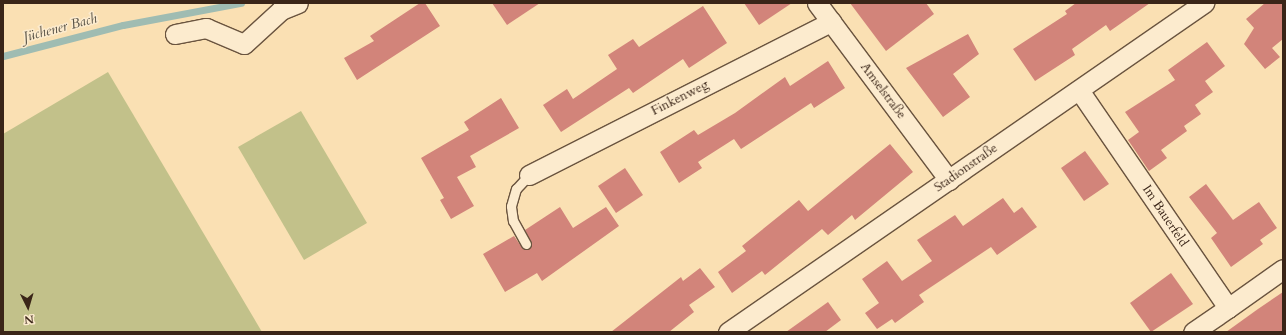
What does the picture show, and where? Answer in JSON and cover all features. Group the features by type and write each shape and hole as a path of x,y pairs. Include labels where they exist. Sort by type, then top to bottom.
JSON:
{"street":[{"path":"175,34 206,28 244,44 281,10 298,3"},
{"name":"Amselstraße","path":"817,3 949,180"},
{"name":"Stadionstraße","path":"740,329 949,180 1204,3"},
{"name":"Finkenweg","path":"529,175 832,22"},
{"name":"Im Bauerfeld","path":"1079,90 1228,308"},
{"path":"1193,332 1283,269"}],"lane":[{"path":"526,244 513,221 511,206 516,189 529,175"}],"shaded area":[{"path":"108,72 262,332 3,332 3,134"},
{"path":"301,111 367,223 304,260 238,147"}],"building":[{"path":"420,3 425,3 440,26 357,80 344,58 374,41 370,36"},
{"path":"492,3 540,3 507,25"},
{"path":"744,3 792,3 759,25"},
{"path":"850,3 926,3 934,14 886,51"},
{"path":"1076,3 1150,3 1110,31 1106,25 1072,49 1075,55 1035,81 1013,49 1067,14 1065,11"},
{"path":"1265,3 1283,3 1283,39 1272,48 1280,57 1265,69 1244,44 1254,28 1246,19"},
{"path":"703,6 727,43 689,68 683,59 633,93 629,88 561,132 543,105 567,89 573,99 617,69 608,55 633,39 639,47"},
{"path":"968,34 979,54 953,74 970,97 943,117 906,68"},
{"path":"1207,42 1225,66 1205,81 1213,92 1195,105 1201,114 1184,126 1187,131 1161,150 1167,158 1149,171 1128,140 1139,132 1125,112 1175,80 1168,70"},
{"path":"828,61 845,88 814,108 811,103 741,149 734,139 698,162 702,168 679,183 660,152 694,130 698,135 735,113 785,77 790,86"},
{"path":"501,98 519,128 470,156 476,167 457,177 474,206 451,219 440,200 444,198 421,158 469,130 464,122"},
{"path":"890,144 913,172 855,220 852,215 828,235 822,229 765,275 762,271 732,293 718,272 746,251 742,246 799,200 808,211"},
{"path":"1085,151 1109,184 1084,201 1061,168"},
{"path":"625,168 643,195 616,213 598,186"},
{"path":"1206,184 1233,220 1259,202 1277,228 1260,240 1263,244 1231,267 1211,238 1217,233 1189,197"},
{"path":"1003,198 1014,213 1022,207 1037,227 997,255 991,247 919,295 924,302 895,323 892,319 877,329 865,313 879,303 862,279 887,261 902,281 932,261 917,240 955,215 963,226"},
{"path":"560,207 573,228 606,207 619,226 542,281 537,273 505,292 483,254 514,236 523,249 529,249 532,244 525,230"},
{"path":"700,268 715,287 689,305 694,312 669,332 611,332 681,277 683,281"},
{"path":"1171,273 1193,304 1151,332 1130,303"},
{"path":"1283,292 1283,332 1226,332 1258,309"},
{"path":"828,302 841,320 825,332 786,332"}],"waterway":[{"name":"Jüchener Bach","path":"3,56 123,25 241,3"}]}
